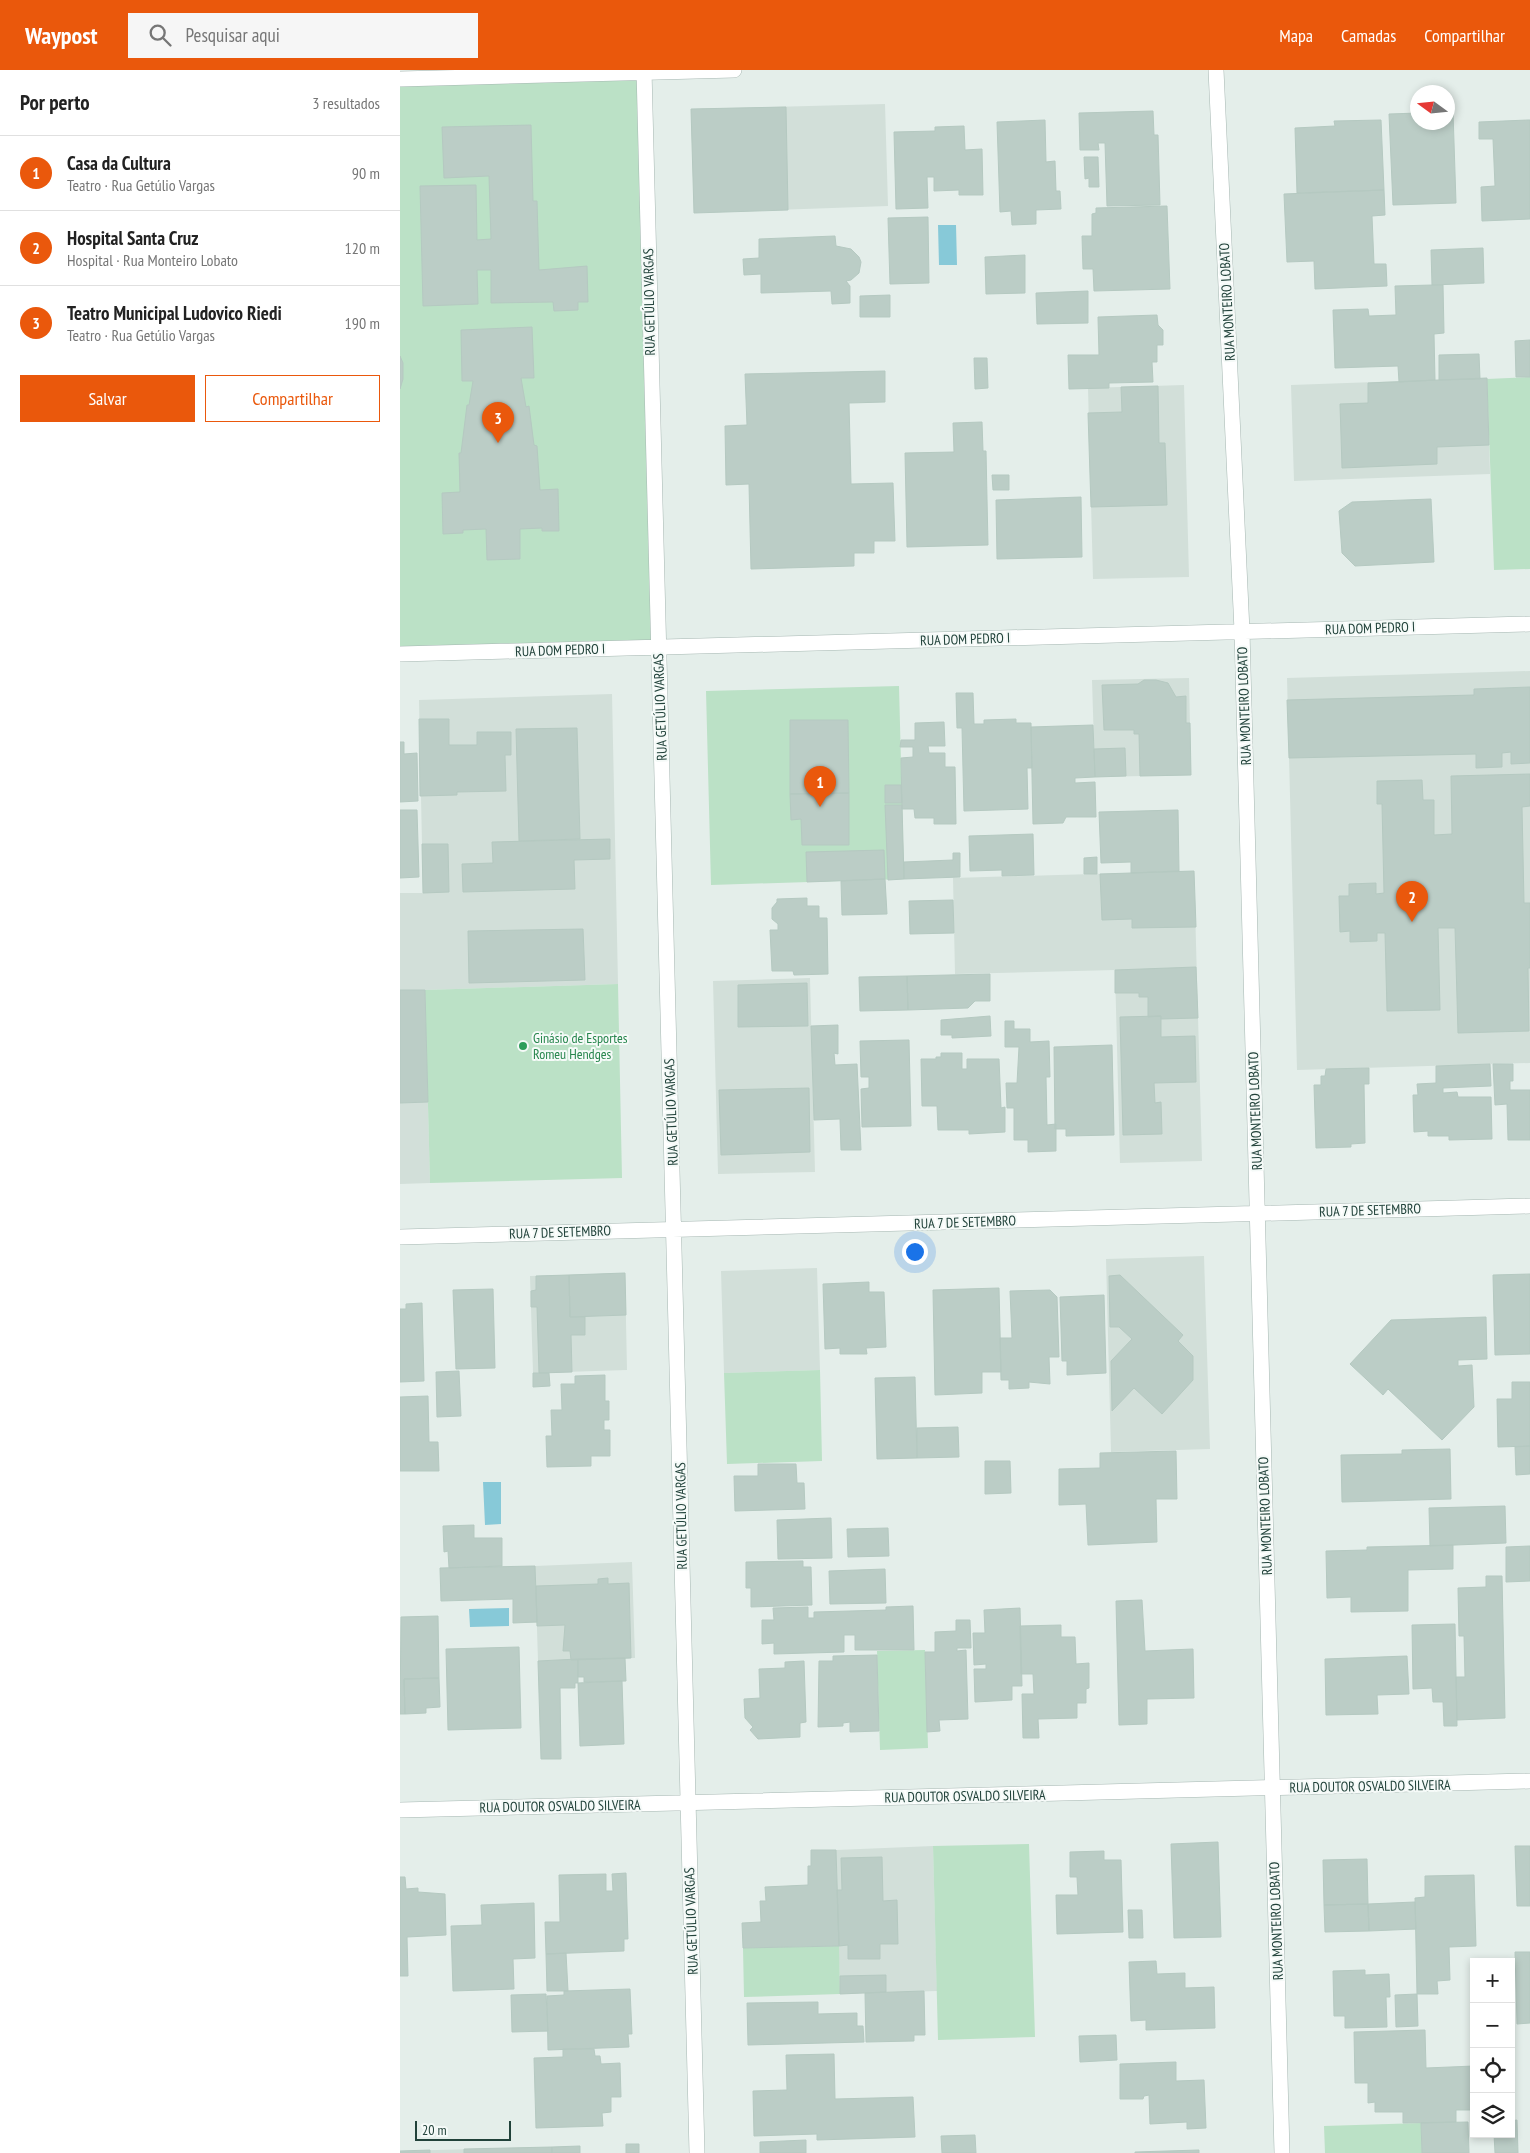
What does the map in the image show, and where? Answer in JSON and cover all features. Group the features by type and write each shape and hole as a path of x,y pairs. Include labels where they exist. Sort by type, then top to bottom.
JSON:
{"street":[{"path":"400,79 734,70"},
{"name":"RUA MONTEIRO LOBATO","path":"1216,70 1242,632 1282,2153"},
{"name":"RUA GETÚLIO VARGAS","path":"644,71 697,2153"},
{"name":"RUA DOM PEDRO I","path":"400,654 1530,624"},
{"name":"RUA 7 DE SETEMBRO","path":"400,1237 1530,1206"},
{"name":"RUA DOUTOR OSVALDO SILVEIRA","path":"400,1810 1530,1781"}],"shaded area":[{"path":"885,104 888,206 694,213 691,109"},
{"path":"1487,378 1490,474 1294,481 1291,385"},
{"path":"1184,385 1189,577 1093,579 1088,388"},
{"path":"1530,671 1530,1063 1297,1070 1287,678"},
{"path":"1189,678 1191,775 1095,777 1092,680"},
{"path":"612,694 618,984 425,990 430,1183 400,1184 400,893 423,893 419,700"},
{"path":"1194,871 1202,1161 1120,1163 1115,970 955,974 953,878"},
{"path":"810,978 815,1172 718,1174 713,981"},
{"path":"1204,1256 1210,1449 1111,1452 1106,1259"},
{"path":"817,1268 820,1370 724,1373 721,1271"},
{"path":"625,1273 627,1370 533,1373 530,1276"},
{"path":"632,1562 635,1658 538,1661 535,1566"},
{"path":"933,1846 937,1991 840,1994 836,1850"},
{"path":"551,2147 552,2153 400,2153 400,2151"}],"green space":[{"path":"644,72 658,647 400,654 400,79"},
{"path":"1530,377 1530,569 1494,570 1487,379"},
{"path":"899,686 904,879 711,885 706,691"},
{"name":"Ginásio de Esportes Romeu Hendges","path":"618,984 622,1178 430,1183 425,990"},
{"path":"820,1370 822,1461 727,1464 724,1373"},
{"path":"925,1650 928,1748 880,1750 877,1651"},
{"path":"1029,1844 1035,2037 938,2040 933,1846"},
{"path":"839,1946 840,1994 744,1997 743,1948"},
{"path":"1421,2123 1422,2153 1325,2153 1324,2126"}],"water":[{"path":"938,225 956,225 957,265 939,265"},
{"path":"483,1482 501,1482 501,1524 485,1525"},
{"path":"509,1608 509,1626 470,1627 469,1609"}],"building":[{"path":"786,107 788,210 694,213 691,109"},
{"path":"1153,111 1154,135 1158,135 1160,205 1107,206 1105,143 1098,143 1099,150 1080,150 1079,113"},
{"path":"1410,113 1410,130 1454,130 1456,203 1393,205 1389,114"},
{"path":"1045,120 1046,162 1055,161 1056,191 1060,191 1061,209 1036,210 1036,224 1012,225 1011,211 1000,212 997,122"},
{"path":"1381,120 1384,190 1297,193 1295,128 1335,126 1334,121"},
{"path":"1530,120 1530,219 1482,221 1481,187 1495,186 1493,139 1479,139 1479,122"},
{"path":"531,125 533,201 537,201 539,270 587,266 588,302 578,302 578,310 554,311 553,302 491,303 491,270 477,270 478,304 423,306 420,186 476,185 477,240 491,239 489,176 444,178 442,127"},
{"path":"964,126 965,150 982,149 983,195 959,195 959,190 934,191 934,177 927,177 928,208 896,209 894,132 935,131 935,127"},
{"path":"1084,157 1098,157 1099,187 1089,187 1089,178 1085,179"},
{"path":"1384,190 1385,215 1372,216 1374,264 1386,264 1387,286 1315,289 1314,261 1287,262 1284,194"},
{"path":"1167,206 1170,289 1094,291 1093,269 1083,269 1082,236 1092,236 1092,214 1096,213 1096,208"},
{"path":"928,217 929,283 890,284 888,218"},
{"path":"835,236 836,246 851,249 861,262 859,273 851,280 846,281 850,286 850,303 832,304 831,291 761,293 761,274 744,275 743,259 759,258 759,239"},
{"path":"1483,248 1484,283 1432,285 1431,250"},
{"path":"1025,255 1025,293 986,294 985,257"},
{"path":"1443,285 1444,333 1434,334 1435,380 1399,382 1398,366 1335,368 1333,310 1368,309 1369,316 1396,315 1395,286"},
{"path":"1088,291 1088,323 1037,324 1036,293"},
{"path":"890,295 890,317 860,317 860,296"},
{"path":"1157,315 1158,325 1163,330 1163,345 1157,345 1157,362 1152,362 1153,382 1109,383 1109,388 1069,389 1068,355 1099,355 1098,317"},
{"path":"532,327 534,378 521,378 526,407 529,406 534,445 537,446 540,490 558,489 559,531 542,531 542,528 520,529 520,559 487,560 486,529 463,530 463,533 443,534 442,493 460,492 459,453 461,453 467,405 469,405 473,381 462,381 461,330"},
{"path":"1530,340 1530,377 1516,377 1515,341"},
{"path":"1479,354 1480,379 1439,380 1439,355"},
{"path":"400,356 403,363 403,379 400,389"},
{"path":"974,358 987,358 988,388 975,389"},
{"path":"885,371 885,402 849,403 851,484 893,483 895,541 874,541 874,553 854,553 854,566 751,569 749,484 726,485 725,426 747,425 745,374"},
{"path":"1487,378 1489,445 1437,447 1437,464 1342,468 1340,404 1368,403 1368,383"},
{"path":"1158,386 1159,443 1165,443 1167,505 1091,507 1088,413 1122,412 1121,387"},
{"path":"982,422 983,451 986,451 988,545 907,547 905,453 954,452 953,423"},
{"path":"992,475 1009,475 1009,490 993,490"},
{"path":"1081,497 1082,557 997,559 996,500"},
{"path":"1431,499 1434,562 1355,566 1342,553 1339,511 1352,502"},
{"path":"1144,680 1168,683 1176,697 1186,696 1186,723 1190,723 1191,775 1140,776 1139,734 1134,734 1134,730 1104,730 1102,685 1138,684"},
{"path":"1530,687 1530,763 1511,764 1511,752 1502,753 1502,767 1476,768 1476,754 1289,758 1287,700 1474,695 1474,689"},
{"path":"956,693 973,693 974,724 984,724 984,720 1016,719 1016,723 1031,723 1032,768 1027,768 1028,809 964,811 962,728 957,728"},
{"path":"419,719 449,719 449,745 477,745 477,732 511,732 511,755 505,755 506,791 457,792 457,795 420,796"},
{"path":"790,720 848,720 849,793 790,794"},
{"path":"944,722 945,746 928,746 929,753 945,753 945,767 955,767 956,824 934,824 934,818 915,818 914,809 902,809 901,758 913,757 913,747 900,747 901,740 915,740 915,723"},
{"path":"1093,725 1095,777 1075,778 1075,783 1095,782 1096,817 1066,817 1063,823 1033,824 1031,727"},
{"path":"577,728 580,839 519,841 516,729"},
{"path":"400,742 404,742 404,754 417,753 418,801 400,802"},
{"path":"1125,748 1126,776 1095,777 1094,749"},
{"path":"1530,774 1530,806 1522,807 1524,903 1530,903 1529,1031 1458,1033 1455,928 1438,928 1440,1010 1387,1011 1385,933 1377,933 1377,941 1350,942 1350,931 1340,932 1339,896 1349,896 1349,884 1376,883 1376,894 1384,893 1382,804 1377,804 1377,781 1422,780 1423,800 1434,800 1434,835 1452,834 1451,776"},
{"path":"885,785 901,785 902,803 885,803"},
{"path":"849,793 849,845 802,845 801,819 791,820 790,794"},
{"path":"885,805 902,805 904,879 888,880"},
{"path":"400,810 417,810 419,877 400,878"},
{"path":"1178,810 1179,871 1131,873 1131,862 1101,863 1099,812"},
{"path":"1033,834 1034,875 1002,876 1002,870 970,871 969,836"},
{"path":"610,839 610,859 574,860 575,889 463,892 462,864 493,863 492,842"},
{"path":"422,844 448,844 449,892 423,893"},
{"path":"884,850 885,879 807,882 806,852"},
{"path":"953,853 960,853 960,877 904,879 904,862 953,860"},
{"path":"1097,857 1097,874 1084,874 1084,858"},
{"path":"1194,871 1196,927 1132,928 1132,919 1102,920 1100,874"},
{"path":"885,879 887,914 842,915 841,881"},
{"path":"807,898 807,906 819,906 819,918 827,918 828,974 794,975 793,971 772,971 770,930 778,930 778,924 772,919 772,908 777,899"},
{"path":"953,900 954,933 910,934 909,901"},
{"path":"583,929 585,980 469,983 468,931"},
{"path":"1196,967 1198,1018 1161,1019 1161,1016 1148,1017 1148,997 1139,997 1139,993 1115,993 1115,970"},
{"path":"990,974 990,1001 975,1001 968,1008 908,1010 907,976"},
{"path":"907,976 908,1010 860,1011 859,977"},
{"path":"807,983 808,1026 738,1027 738,985"},
{"path":"400,990 425,990 428,1102 400,1103"},
{"path":"990,1016 991,1036 952,1038 952,1035 941,1035 941,1020"},
{"path":"1161,1016 1161,1037 1195,1036 1196,1082 1154,1083 1155,1103 1161,1102 1162,1134 1123,1135 1120,1017"},
{"path":"1005,1021 1014,1021 1014,1029 1030,1029 1030,1042 1049,1041 1050,1077 1046,1077 1047,1125 1056,1124 1056,1151 1028,1152 1028,1140 1014,1140 1014,1108 1007,1108 1006,1083 1017,1083 1019,1047 1005,1047"},
{"path":"838,1025 838,1054 834,1053 835,1065 857,1064 861,1150 841,1150 840,1119 814,1120 811,1026"},
{"path":"909,1040 911,1126 862,1127 861,1089 869,1088 869,1077 861,1077 860,1041"},
{"path":"1112,1045 1114,1135 1066,1136 1066,1129 1055,1129 1054,1047"},
{"path":"941,1053 962,1053 962,1069 967,1069 967,1059 999,1059 1001,1108 1005,1107 1005,1132 969,1134 969,1130 938,1130 937,1106 922,1106 921,1059 936,1059 936,1057 941,1057"},
{"path":"1490,1064 1491,1086 1443,1088 1443,1093 1457,1092 1458,1097 1491,1097 1492,1139 1449,1140 1449,1136 1428,1136 1428,1131 1414,1132 1413,1095 1418,1095 1417,1084 1436,1083 1436,1066"},
{"path":"1493,1064 1513,1064 1513,1081 1510,1081 1510,1090 1530,1090 1530,1140 1508,1140 1507,1104 1495,1105"},
{"path":"1369,1068 1369,1084 1364,1084 1365,1143 1351,1144 1351,1147 1316,1148 1314,1085 1321,1085 1321,1076 1325,1076 1326,1069"},
{"path":"809,1088 810,1152 721,1155 719,1090"},
{"path":"625,1273 626,1315 570,1317 569,1275"},
{"path":"1530,1274 1530,1354 1495,1355 1493,1275"},
{"path":"569,1275 570,1317 585,1317 585,1335 571,1335 572,1372 539,1373 537,1307 531,1307 531,1291 536,1290 536,1276"},
{"path":"1120,1275 1183,1335 1178,1341 1193,1356 1193,1380 1162,1414 1134,1388 1112,1411 1111,1361 1132,1339 1119,1327 1110,1327 1109,1276"},
{"path":"869,1282 869,1292 884,1292 886,1347 866,1348 867,1354 840,1354 840,1348 825,1349 823,1284"},
{"path":"999,1288 1001,1372 982,1372 982,1393 935,1395 933,1290"},
{"path":"493,1289 495,1368 456,1369 453,1290"},
{"path":"1050,1290 1057,1297 1059,1357 1049,1357 1050,1384 1029,1382 1029,1388 1009,1389 1009,1380 1001,1380 1000,1338 1012,1338 1010,1291"},
{"path":"1104,1295 1106,1373 1067,1375 1067,1361 1062,1361 1060,1297"},
{"path":"422,1303 424,1381 400,1382 400,1309 406,1309 406,1304"},
{"path":"1486,1317 1487,1359 1458,1360 1458,1366 1472,1365 1474,1407 1442,1440 1388,1389 1383,1395 1350,1364 1391,1320"},
{"path":"459,1371 461,1416 437,1417 436,1372"},
{"path":"533,1373 549,1373 550,1386 533,1387"},
{"path":"605,1375 605,1401 609,1401 609,1420 604,1420 604,1430 610,1430 610,1456 591,1456 591,1466 547,1467 546,1436 552,1436 551,1410 562,1410 561,1384 575,1384 575,1376"},
{"path":"915,1377 917,1458 877,1459 875,1378"},
{"path":"1512,1382 1530,1382 1530,1446 1498,1447 1497,1399 1512,1399"},
{"path":"428,1396 429,1442 438,1442 439,1471 400,1471 400,1397"},
{"path":"958,1427 959,1457 917,1458 917,1428"},
{"path":"1530,1446 1530,1474 1516,1475 1515,1447"},
{"path":"1450,1449 1451,1499 1342,1502 1341,1455 1402,1454 1402,1450"},
{"path":"1176,1451 1177,1499 1156,1499 1157,1542 1088,1545 1086,1504 1059,1505 1059,1469 1100,1468 1100,1453"},
{"path":"985,1461 1010,1461 1011,1493 985,1494"},
{"path":"758,1464 796,1464 797,1483 804,1483 805,1509 735,1511 734,1476 758,1476"},
{"path":"1505,1506 1506,1543 1430,1546 1429,1508"},
{"path":"831,1518 832,1558 778,1559 777,1520"},
{"path":"474,1525 474,1538 502,1538 502,1566 449,1568 448,1551 444,1552 443,1526"},
{"path":"888,1528 889,1556 848,1557 847,1529"},
{"path":"1453,1545 1453,1569 1408,1570 1408,1611 1351,1612 1351,1597 1327,1598 1326,1551 1367,1550 1367,1547"},
{"path":"1530,1546 1530,1581 1506,1582 1506,1547"},
{"path":"803,1561 803,1567 811,1567 812,1605 751,1607 751,1588 746,1588 746,1562"},
{"path":"535,1566 537,1622 513,1623 513,1599 441,1601 440,1568"},
{"path":"885,1569 886,1603 830,1604 829,1571"},
{"path":"1486,1576 1502,1576 1505,1718 1457,1720 1456,1677 1465,1677 1464,1636 1459,1636 1458,1588 1486,1587"},
{"path":"608,1578 608,1584 629,1583 631,1658 571,1660 570,1651 563,1651 565,1625 537,1626 536,1586 598,1584 598,1579"},
{"path":"1142,1600 1145,1651 1193,1649 1194,1698 1147,1699 1147,1724 1119,1725 1116,1601"},
{"path":"913,1606 914,1650 855,1650 855,1635 844,1635 844,1652 774,1654 774,1643 762,1644 762,1620 774,1620 773,1608 808,1607 808,1618 814,1618 814,1612 886,1610 886,1607"},
{"path":"1020,1608 1022,1686 1012,1686 1012,1700 975,1702 974,1669 986,1669 986,1664 974,1665 973,1633 985,1633 984,1610"},
{"path":"438,1616 439,1678 404,1679 405,1714 400,1714 401,1617"},
{"path":"956,1620 970,1620 971,1648 957,1648 957,1651 966,1650 968,1719 939,1720 940,1731 927,1732 925,1652 935,1652 935,1632 956,1631"},
{"path":"1455,1624 1457,1726 1444,1726 1443,1702 1433,1702 1432,1688 1413,1689 1412,1625"},
{"path":"1061,1625 1061,1637 1075,1637 1076,1664 1089,1663 1089,1688 1086,1689 1086,1703 1077,1703 1077,1718 1038,1719 1039,1738 1023,1738 1022,1694 1034,1694 1033,1674 1021,1674 1020,1626"},
{"path":"519,1647 521,1728 448,1730 446,1649"},
{"path":"877,1655 879,1731 850,1732 850,1722 843,1723 843,1726 818,1727 819,1661 833,1661 833,1656"},
{"path":"1407,1656 1409,1694 1377,1695 1378,1714 1326,1715 1325,1659"},
{"path":"625,1658 626,1681 584,1682 584,1677 578,1677 578,1659"},
{"path":"578,1659 578,1683 575,1683 575,1688 560,1688 561,1759 541,1759 538,1661"},
{"path":"804,1661 806,1722 800,1723 800,1737 758,1739 750,1730 753,1727 745,1718 744,1699 760,1698 759,1669 785,1668 785,1662"},
{"path":"439,1678 440,1707 426,1708 426,1713 405,1714 404,1679"},
{"path":"622,1681 624,1744 580,1746 578,1683"},
{"path":"1218,1842 1221,1937 1174,1938 1171,1844"},
{"path":"1515,1846 1530,1846 1530,1906 1517,1906"},
{"path":"811,1850 836,1850 839,1946 743,1948 742,1923 761,1922 760,1901 766,1901 765,1887 808,1885 808,1866 811,1866"},
{"path":"1104,1851 1104,1860 1121,1860 1123,1932 1057,1934 1056,1895 1078,1895 1077,1877 1070,1877 1070,1852"},
{"path":"882,1857 883,1901 897,1900 898,1944 880,1944 880,1959 848,1959 848,1945 839,1946 837,1890 842,1890 841,1858"},
{"path":"1367,1859 1368,1904 1324,1905 1323,1860"},
{"path":"626,1873 628,1939 624,1939 624,1951 546,1954 545,1922 560,1922 559,1875 606,1874 606,1891 613,1891 612,1874"},
{"path":"1474,1875 1476,1946 1449,1947 1450,1980 1437,1981 1438,1994 1417,1994 1415,1898 1425,1897 1425,1876"},
{"path":"400,1877 405,1877 406,1889 418,1888 418,1892 445,1894 446,1935 407,1937 408,1976 400,1976"},
{"path":"1415,1902 1416,1929 1369,1931 1368,1904"},
{"path":"534,1903 535,1958 513,1959 514,1989 453,1991 451,1926 482,1925 481,1905"},
{"path":"1368,1904 1369,1931 1325,1932 1324,1905"},
{"path":"1128,1910 1142,1910 1143,1938 1129,1938"},
{"path":"1515,1952 1530,1952 1530,2023 1517,2024"},
{"path":"566,1953 568,1991 547,1991 546,1954"},
{"path":"1156,1961 1157,1974 1185,1973 1185,1988 1214,1987 1215,2028 1146,2030 1146,2020 1131,2021 1129,1962"},
{"path":"1365,1970 1365,1975 1389,1974 1390,1997 1386,1997 1387,2027 1345,2028 1345,2016 1334,2016 1333,1971"},
{"path":"886,1975 886,1992 840,1994 840,1976"},
{"path":"630,1989 632,2034 628,2034 629,2047 548,2050 547,1996 564,1995 564,1991"},
{"path":"924,1991 925,2035 914,2035 914,2041 866,2042 865,1993"},
{"path":"546,1994 548,2031 512,2032 511,1995"},
{"path":"1417,1994 1418,2026 1396,2027 1395,1995"},
{"path":"818,2002 818,2014 857,2013 857,2026 863,2026 864,2042 748,2045 747,2003"},
{"path":"1425,2030 1426,2068 1470,2066 1470,2110 1456,2110 1456,2122 1403,2123 1403,2112 1375,2112 1375,2102 1368,2103 1368,2083 1355,2083 1354,2032"},
{"path":"1116,2035 1117,2060 1080,2062 1079,2036"},
{"path":"563,2049 594,2049 595,2056 600,2056 601,2064 620,2063 621,2097 611,2097 611,2112 602,2113 603,2126 536,2128 534,2058 563,2057"},
{"path":"834,2054 835,2099 913,2097 915,2137 817,2140 817,2134 754,2136 753,2091 787,2090 786,2055"},
{"path":"1176,2062 1176,2081 1204,2080 1206,2128 1187,2129 1187,2122 1150,2124 1149,2095 1144,2096 1143,2099 1120,2099 1120,2064"},
{"path":"1515,2120 1517,2120 1518,2153 1495,2153 1494,2138 1515,2138"},
{"path":"1468,2122 1469,2153 1422,2153 1421,2123"},
{"path":"975,2135 976,2153 942,2153 941,2136"},
{"path":"806,2140 806,2153 760,2153 760,2142"},
{"path":"626,2144 639,2144 639,2153 626,2153"},
{"path":"580,2146 580,2153 552,2153 552,2147"},
{"path":"552,2147 552,2153 464,2153 464,2149"},
{"path":"430,2150 430,2153 400,2153 400,2151"},
{"path":"1199,2150 1199,2153 1135,2153 1135,2152"}],"place":[{"name":"Teatro Municipal Ludovico Riedi","path":"498,443"},
{"name":"Casa da Cultura","path":"820,807"},
{"name":"Hospital Santa Cruz","path":"1412,922"},
{"name":"Ginásio de Esportes Romeu Hendges","path":"523,1046"}]}
